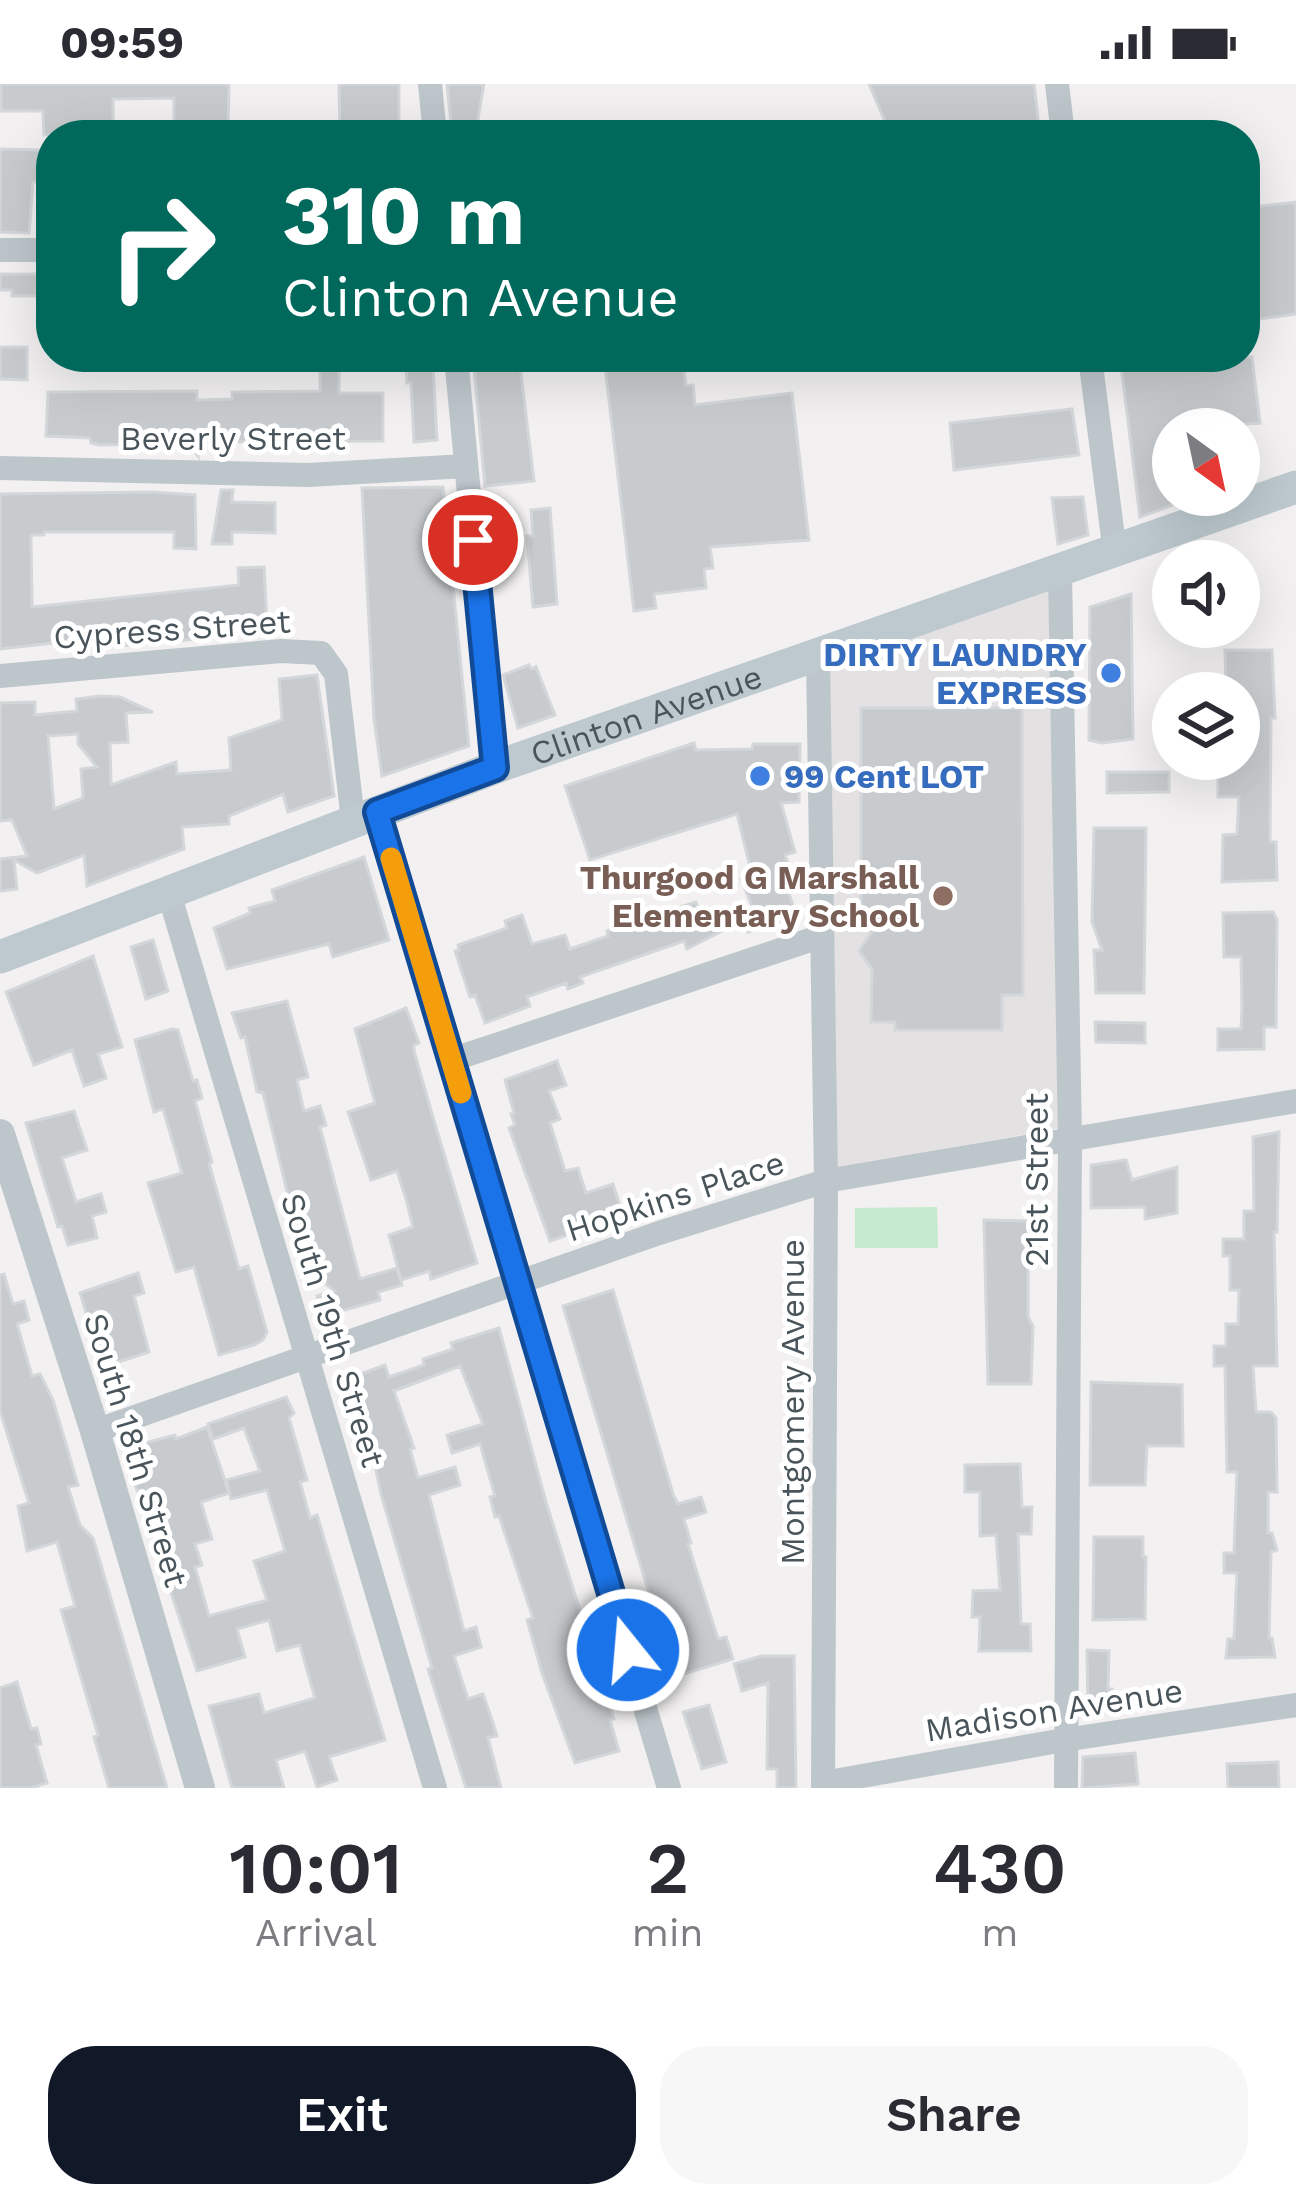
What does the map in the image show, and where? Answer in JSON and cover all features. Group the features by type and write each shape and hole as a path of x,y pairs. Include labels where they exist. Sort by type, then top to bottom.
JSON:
{"main road":[{"name":"Clinton Avenue","path":"0,957 495,768 1296,487"}],"street":[{"path":"430,84 434,120"},
{"path":"1057,84 1061,120"},
{"path":"0,250 36,250"},
{"path":"457,372 495,768"},
{"path":"1092,372 1114,553"},
{"name":"Beverly Street","path":"0,468 308,475 466,466"},
{"name":"21st Street","path":"1060,572 1070,1140 1066,1788"},
{"name":"Cypress Street","path":"0,676 281,651 321,653 336,674 365,816"},
{"name":"Montgomery Avenue","path":"818,656 826,1181 823,1786"},
{"path":"365,816 451,1060 669,1788"},
{"name":"South 19th Street","path":"168,890 435,1788"},
{"path":"451,1060 823,936"},
{"name":"Hopkins Place","path":"95,1431 659,1233 826,1181 1296,1101"},
{"name":"South 18th Street","path":"0,1134 95,1431 200,1788"},
{"name":"Madison Avenue","path":"823,1786 1064,1740 1296,1705"}],"shaded area":[{"name":"Thurgood G Marshall Elementary School","path":"1049,589 1060,1128 831,1169 830,663"}],"green space":[{"path":"937,1207 938,1248 855,1248 855,1208"}],"building":[{"path":"1,84 229,84 228,120 174,120 174,98 113,99 113,120 43,120 43,111 1,111"},
{"path":"339,84 399,84 399,120 340,120"},
{"path":"447,84 484,84 478,120 451,120"},
{"path":"869,84 1034,84 1038,120 885,120"},
{"path":"0,149 36,150 29,233 0,232"},
{"path":"1296,202 1296,314 1260,319 1260,206"},
{"path":"0,274 36,274 36,296 12,296 12,290 0,290"},
{"path":"0,347 27,347 27,380 0,379"},
{"path":"320,372 339,372 339,393 383,393 383,441 197,442 198,456 185,440 155,438 155,443 148,444 99,445 90,438 46,436 48,392 197,391 197,400 232,399 232,392 320,391"},
{"path":"406,372 433,372 437,440 414,442 411,383 407,383"},
{"path":"474,372 521,372 534,481 485,486"},
{"path":"684,372 686,386 693,385 695,405 792,393 809,540 710,547 713,568 704,569 706,588 654,594 656,608 634,611 606,375"},
{"path":"1122,372 1254,372 1258,408 1152,408 1152,513 1140,517"},
{"path":"1072,409 1079,455 954,470 950,423"},
{"path":"443,487 469,746 382,776 374,719 362,488"},
{"path":"221,490 233,490 232,502 275,503 275,533 232,532 232,544 212,544"},
{"path":"0,494 195,495 196,549 174,548 174,532 31,535 32,607 239,585 238,568 264,567 267,623 232,626 232,636 87,649 80,640 0,649"},
{"path":"1083,497 1088,535 1058,544 1052,498"},
{"path":"550,508 557,604 533,607 527,536 533,536 531,510"},
{"name":"DIRTY LAUNDRY EXPRESS","path":"1131,594 1133,739 1089,740 1090,607"},
{"path":"1225,650 1272,650 1275,718 1271,718 1270,842 1276,842 1277,880 1222,882 1223,835 1237,834 1239,797 1218,797 1218,780 1260,780 1260,672 1226,672"},
{"path":"536,667 555,715 518,728 503,675"},
{"path":"317,675 334,796 288,812 283,794 229,816 229,824 182,827 184,849 87,886 84,855 37,873 14,860 17,889 0,891 0,859 27,856 12,820 0,821 0,703 35,702 35,715 77,711 76,699 120,697 153,712 126,713 128,742 110,743 111,785 176,762 177,774 231,770 229,738 282,720 279,679","holes":["78,734 78,744 97,767 81,769 83,798 54,809 48,736"]},
{"path":"861,708 1022,708 1023,995 1002,995 1002,1030 895,1030 895,1022 871,1022 872,969 859,951 873,930 861,930"},
{"path":"694,743 696,750 800,744 799,802 781,803 795,852 785,855 795,881 786,885 795,911 785,920 748,932 741,910 752,906 741,879 752,875 737,814 590,860 565,786"},
{"path":"1107,772 1152,772 1152,780 1169,780 1169,792 1107,793"},
{"path":"1094,828 1146,828 1144,993 1096,993 1094,950 1102,950 1092,922"},
{"path":"364,857 389,940 333,957 329,944 227,969 214,928 250,913 249,908 275,901 272,890"},
{"path":"696,902 702,919 720,913 726,929 687,949 684,941 580,977 583,983 568,989 566,983 527,997 530,1006 485,1023 475,995 470,997 455,951 458,945 507,928 505,921 522,915 532,944 565,935 570,949 608,936 607,931"},
{"path":"1273,912 1277,920 1276,1027 1264,1027 1264,1049 1218,1050 1218,1029 1241,1029 1242,1009 1241,957 1224,957 1223,913"},
{"path":"153,940 168,991 146,999 131,947"},
{"path":"93,956 122,1047 98,1054 106,1078 84,1086 72,1050 34,1065 6,992"},
{"path":"287,1001 308,1077 297,1080 304,1111 320,1106 326,1125 320,1127 360,1279 397,1268 402,1285 378,1292 380,1300 324,1316 317,1296 334,1291 311,1271 298,1236 263,1093 257,1092 245,1037 241,1038 232,1013"},
{"path":"406,1008 419,1043 414,1051 477,1263 431,1279 429,1271 401,1280 389,1235 413,1227 406,1199 397,1171 371,1180 348,1112 375,1103 355,1029"},
{"path":"1095,1022 1145,1023 1145,1043 1096,1042"},
{"path":"178,1030 193,1081 197,1080 202,1098 195,1101 209,1163 239,1269 248,1266 267,1332 254,1345 219,1355 194,1267 176,1272 148,1183 182,1173 163,1109 154,1112 135,1040"},
{"path":"557,1061 566,1085 549,1091 560,1119 550,1123 565,1171 578,1168 586,1193 613,1184 621,1209 565,1230 567,1235 550,1241 509,1128 515,1125 514,1113 505,1080"},
{"path":"74,1111 87,1150 62,1158 76,1202 101,1194 106,1212 92,1216 97,1238 68,1245 26,1123"},
{"path":"1279,1132 1274,1232 1277,1366 1253,1366 1256,1412 1271,1412 1276,1418 1277,1492 1268,1492 1268,1533 1277,1550 1271,1552 1269,1638 1275,1657 1226,1658 1228,1639 1234,1639 1237,1573 1224,1573 1224,1553 1234,1553 1237,1472 1227,1472 1225,1366 1214,1366 1214,1346 1226,1346 1226,1324 1238,1324 1239,1290 1230,1290 1230,1256 1223,1256 1223,1239 1244,1239 1244,1211 1254,1211 1253,1137"},
{"path":"1126,1160 1132,1180 1177,1167 1177,1213 1145,1219 1145,1207 1091,1208 1091,1165"},
{"path":"984,1220 1028,1221 1031,1384 988,1384"},
{"path":"138,1273 144,1293 134,1296 149,1352 103,1367 80,1293"},
{"path":"4,1274 13,1304 24,1301 29,1320 17,1324 32,1376 40,1374 53,1400 78,1485 68,1487 80,1525 93,1538 167,1788 109,1788 61,1610 75,1606 57,1542 27,1551 18,1506 29,1503 0,1411 0,1275"},
{"path":"613,1290 673,1494 678,1504 701,1497 706,1512 684,1519 688,1544 718,1639 726,1637 733,1659 674,1677 563,1306"},
{"path":"499,1328 546,1502 614,1719 610,1720 619,1751 575,1763 542,1673 527,1620 533,1618 499,1516 495,1517 490,1497 495,1496 480,1444 452,1453 447,1435 483,1424 460,1366 394,1391 414,1448 410,1449 418,1478 455,1467 460,1485 429,1495 464,1631 476,1627 481,1647 454,1656 468,1699 483,1694 497,1736 488,1738 501,1788 466,1788 428,1669 432,1668 381,1494 367,1428 362,1429 347,1379 385,1365 389,1377 424,1365 423,1359 453,1349 451,1343"},
{"path":"1091,1382 1182,1385 1183,1446 1147,1446 1145,1485 1090,1485"},
{"path":"286,1397 294,1413 289,1418 307,1480 300,1482 310,1518 317,1515 385,1740 329,1757 337,1780 317,1787 305,1751 276,1760 284,1788 232,1788 209,1706 259,1694 264,1713 315,1698 300,1645 277,1651 269,1620 237,1629 245,1657 197,1671 127,1460 133,1446 175,1435 176,1439 207,1427 229,1493 201,1502 212,1539 195,1544 202,1565 195,1567 209,1616 267,1600 254,1561 285,1551 267,1490 231,1499 226,1480 260,1471 244,1428 213,1439 208,1424"},
{"path":"1020,1464 1022,1507 1032,1507 1031,1534 1018,1534 1021,1624 1030,1624 1031,1651 979,1651 980,1617 972,1617 973,1591 1000,1590 996,1535 980,1536 980,1492 965,1492 965,1465"},
{"path":"1094,1537 1143,1537 1145,1619 1093,1620"},
{"path":"1087,1650 1109,1651 1108,1689 1112,1689 1112,1711 1088,1716"},
{"path":"761,1656 794,1656 796,1788 777,1788 777,1769 767,1769 768,1683 742,1691 734,1664"},
{"path":"17,1682 31,1729 37,1728 41,1744 36,1745 47,1783 0,1788 0,1688"},
{"path":"709,1705 726,1762 702,1769 683,1712"},
{"path":"1135,1753 1138,1784 1082,1788 1083,1757"},
{"path":"1278,1762 1279,1788 1228,1788 1227,1764"}],"slow traffic":[{"path":"391,858 461,1093"}],"place":[{"name":"DIRTY LAUNDRY EXPRESS","path":"1111,673"},
{"name":"99 Cent LOT","path":"760,776"},
{"name":"Thurgood G Marshall Elementary School","path":"943,896"}],"route":[{"path":"473,540 495,768 377,812 628,1650"}]}
